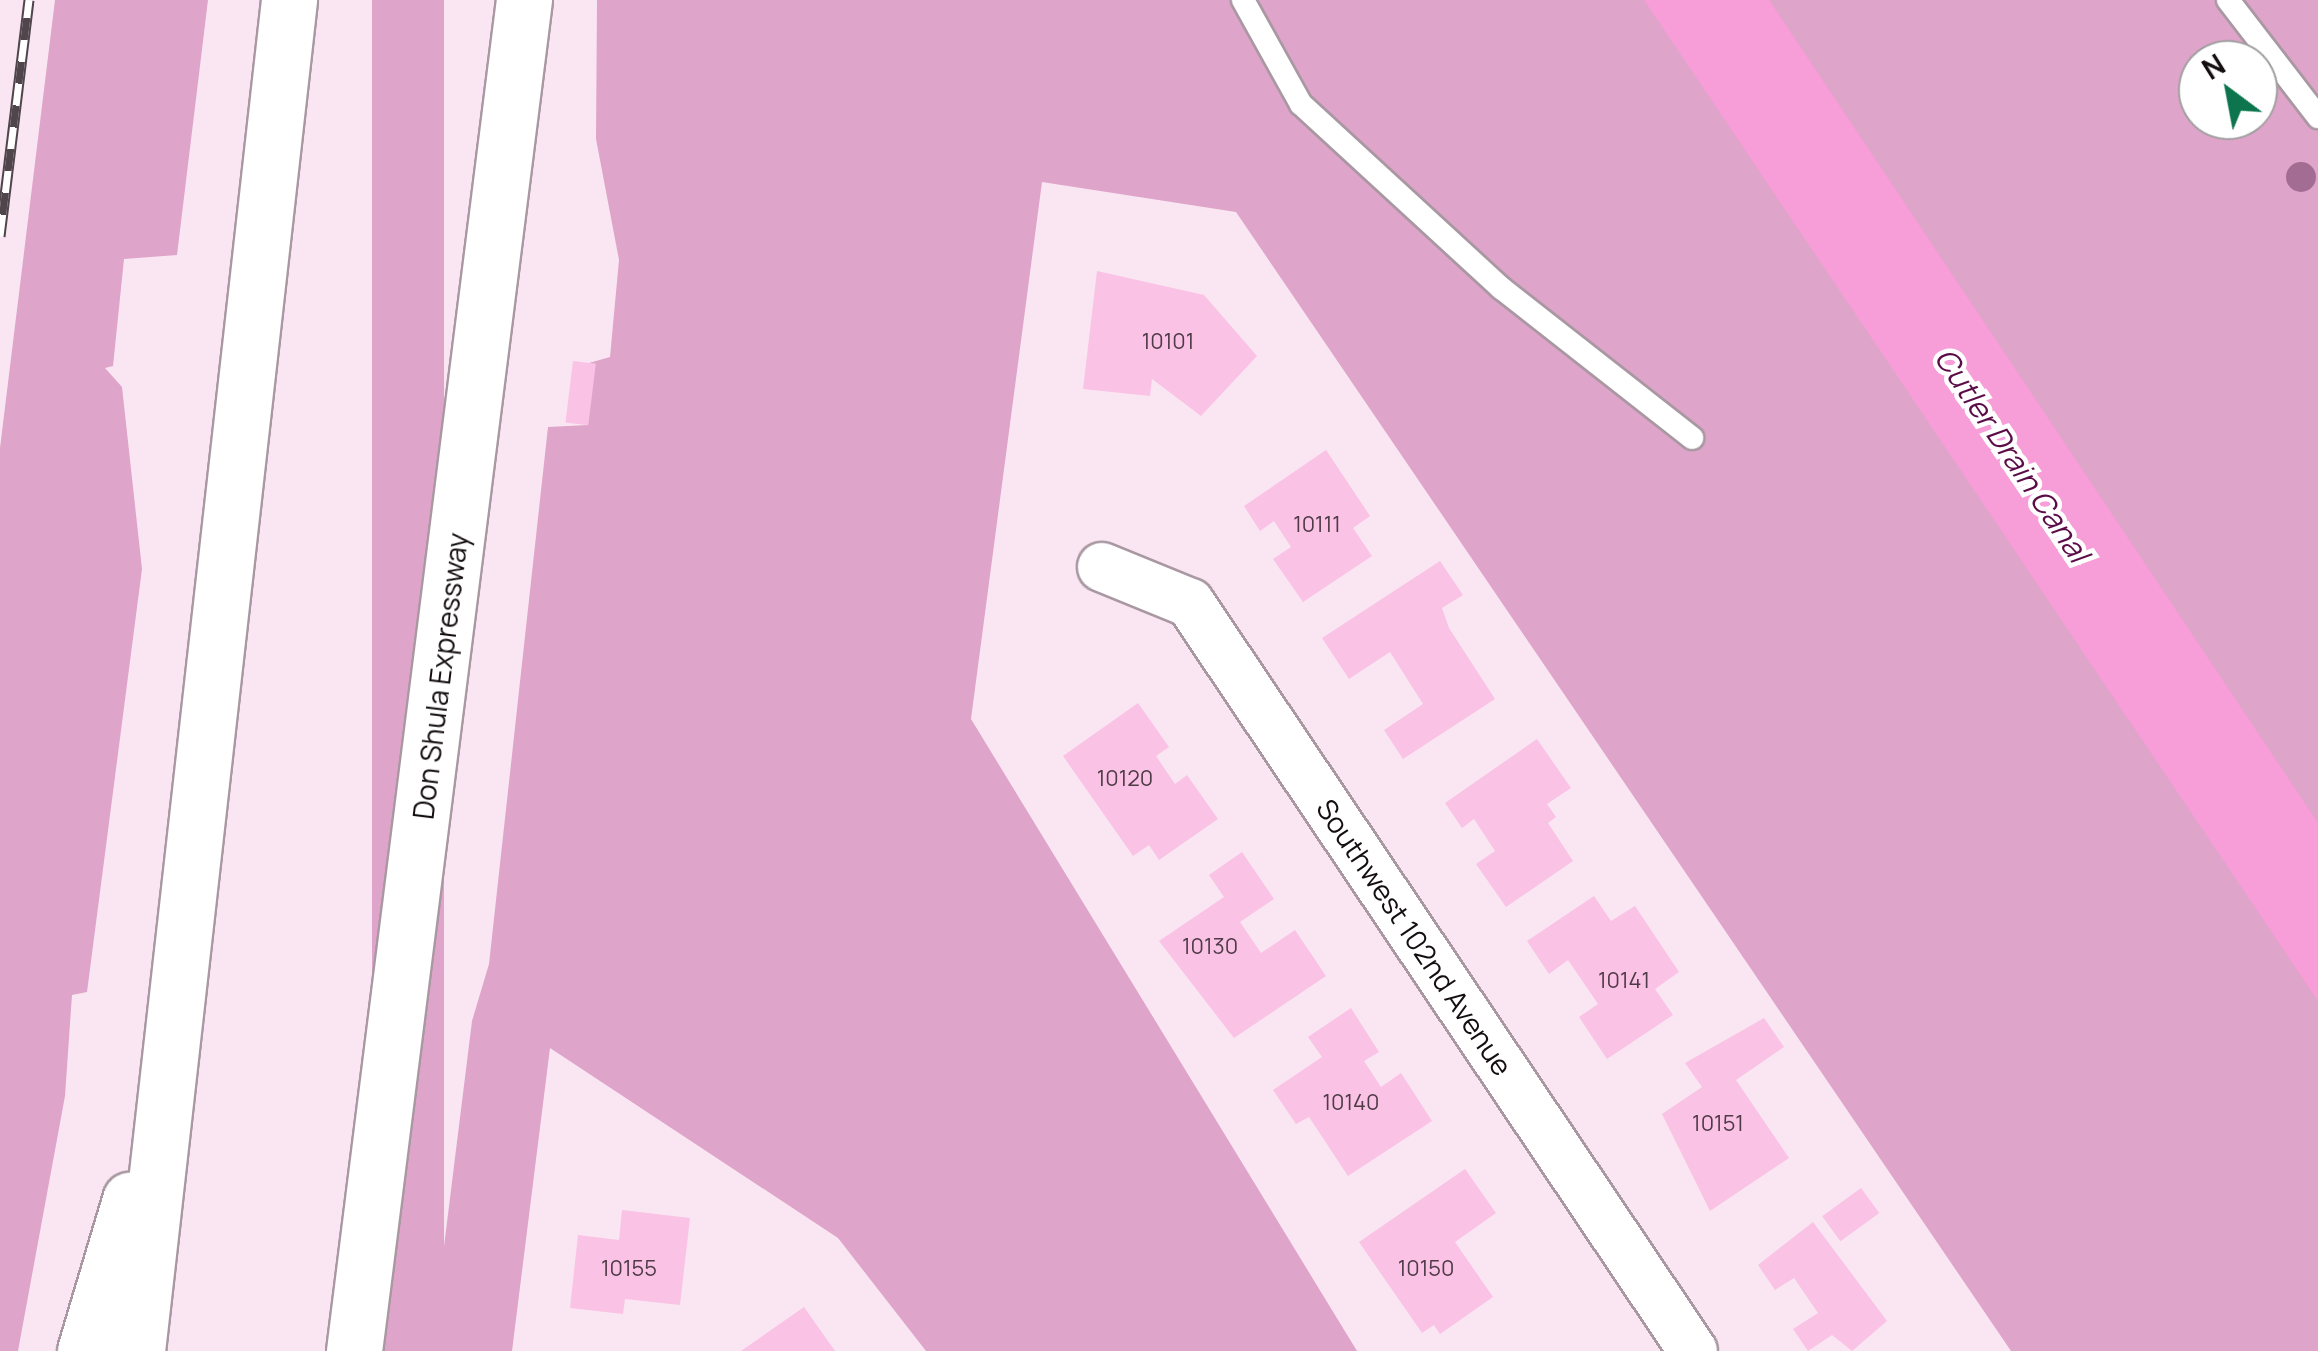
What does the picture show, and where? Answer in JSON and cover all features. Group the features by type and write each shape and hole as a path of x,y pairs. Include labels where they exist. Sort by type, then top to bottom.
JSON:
{"highway":[{"path":"137,1351 289,0"},
{"name":"Don Shula Expressway","path":"354,1351 524,0"},
{"path":"84,1351 172,1058"}],"street":[{"name":"Southwest 102nd Avenue","path":"1102,567 1190,603 1693,1351"}],"lane":[{"path":"1243,0 1301,104 1501,288 1692,438"},
{"path":"2228,0 2318,116"}],"shaded area":[{"path":"55,0 208,0 177,255 124,259 113,366 105,368 122,387 142,569 87,992 72,995 65,1096 18,1351 0,1351 0,448"},
{"path":"372,0 444,0 444,1351 372,1351"},
{"path":"597,0 2318,0 2318,1351 2011,1351 1236,212 1042,182 971,719 1357,1351 926,1351 838,1238 550,1048 512,1351 431,1351 472,1021 489,964 548,427 588,425 589,363 610,357 619,260 596,139"}],"water":[{"name":"Cutler Drain Canal","path":"1644,0 1769,0 2318,823 2318,1001"}],"building":[{"path":"1097,271 1204,295 1257,356 1201,416 1152,379 1150,396 1083,389"},
{"path":"573,361 596,364 588,425 565,423"},
{"path":"1326,450 1370,516 1353,528 1372,556 1303,602 1273,559 1291,547 1274,521 1260,531 1244,506"},
{"path":"1440,561 1463,595 1442,608 1449,628 1495,699 1403,759 1384,730 1423,704 1390,652 1349,679 1322,638"},
{"path":"1138,703 1169,747 1156,756 1175,784 1187,775 1218,819 1159,860 1149,845 1133,856 1063,756"},
{"path":"1537,739 1571,788 1547,804 1556,817 1548,823 1573,861 1506,907 1476,864 1495,851 1474,819 1462,828 1445,803"},
{"path":"1242,852 1274,899 1240,922 1261,953 1295,930 1326,976 1234,1038 1159,941 1224,897 1209,875"},
{"path":"1594,896 1611,921 1635,906 1679,972 1655,989 1673,1015 1607,1059 1579,1017 1598,1004 1568,960 1549,974 1527,941"},
{"path":"1351,1008 1379,1052 1364,1061 1381,1087 1401,1073 1432,1121 1348,1176 1309,1117 1296,1124 1273,1090 1322,1057 1308,1037"},
{"path":"1764,1018 1784,1047 1736,1080 1789,1158 1710,1211 1662,1114 1702,1087 1685,1063"},
{"path":"1465,1169 1496,1213 1455,1242 1493,1297 1440,1334 1434,1325 1422,1333 1359,1242"},
{"path":"1861,1188 1879,1213 1840,1241 1822,1216"},
{"path":"622,1210 690,1218 680,1305 625,1299 623,1314 570,1308 578,1235 619,1240"},
{"path":"1813,1222 1887,1321 1852,1351 1832,1335 1808,1351 1793,1329 1818,1313 1794,1278 1775,1290 1758,1265"},
{"path":"804,1307 835,1351 741,1351"}],"railway":[{"path":"0,236 29,0"}]}
